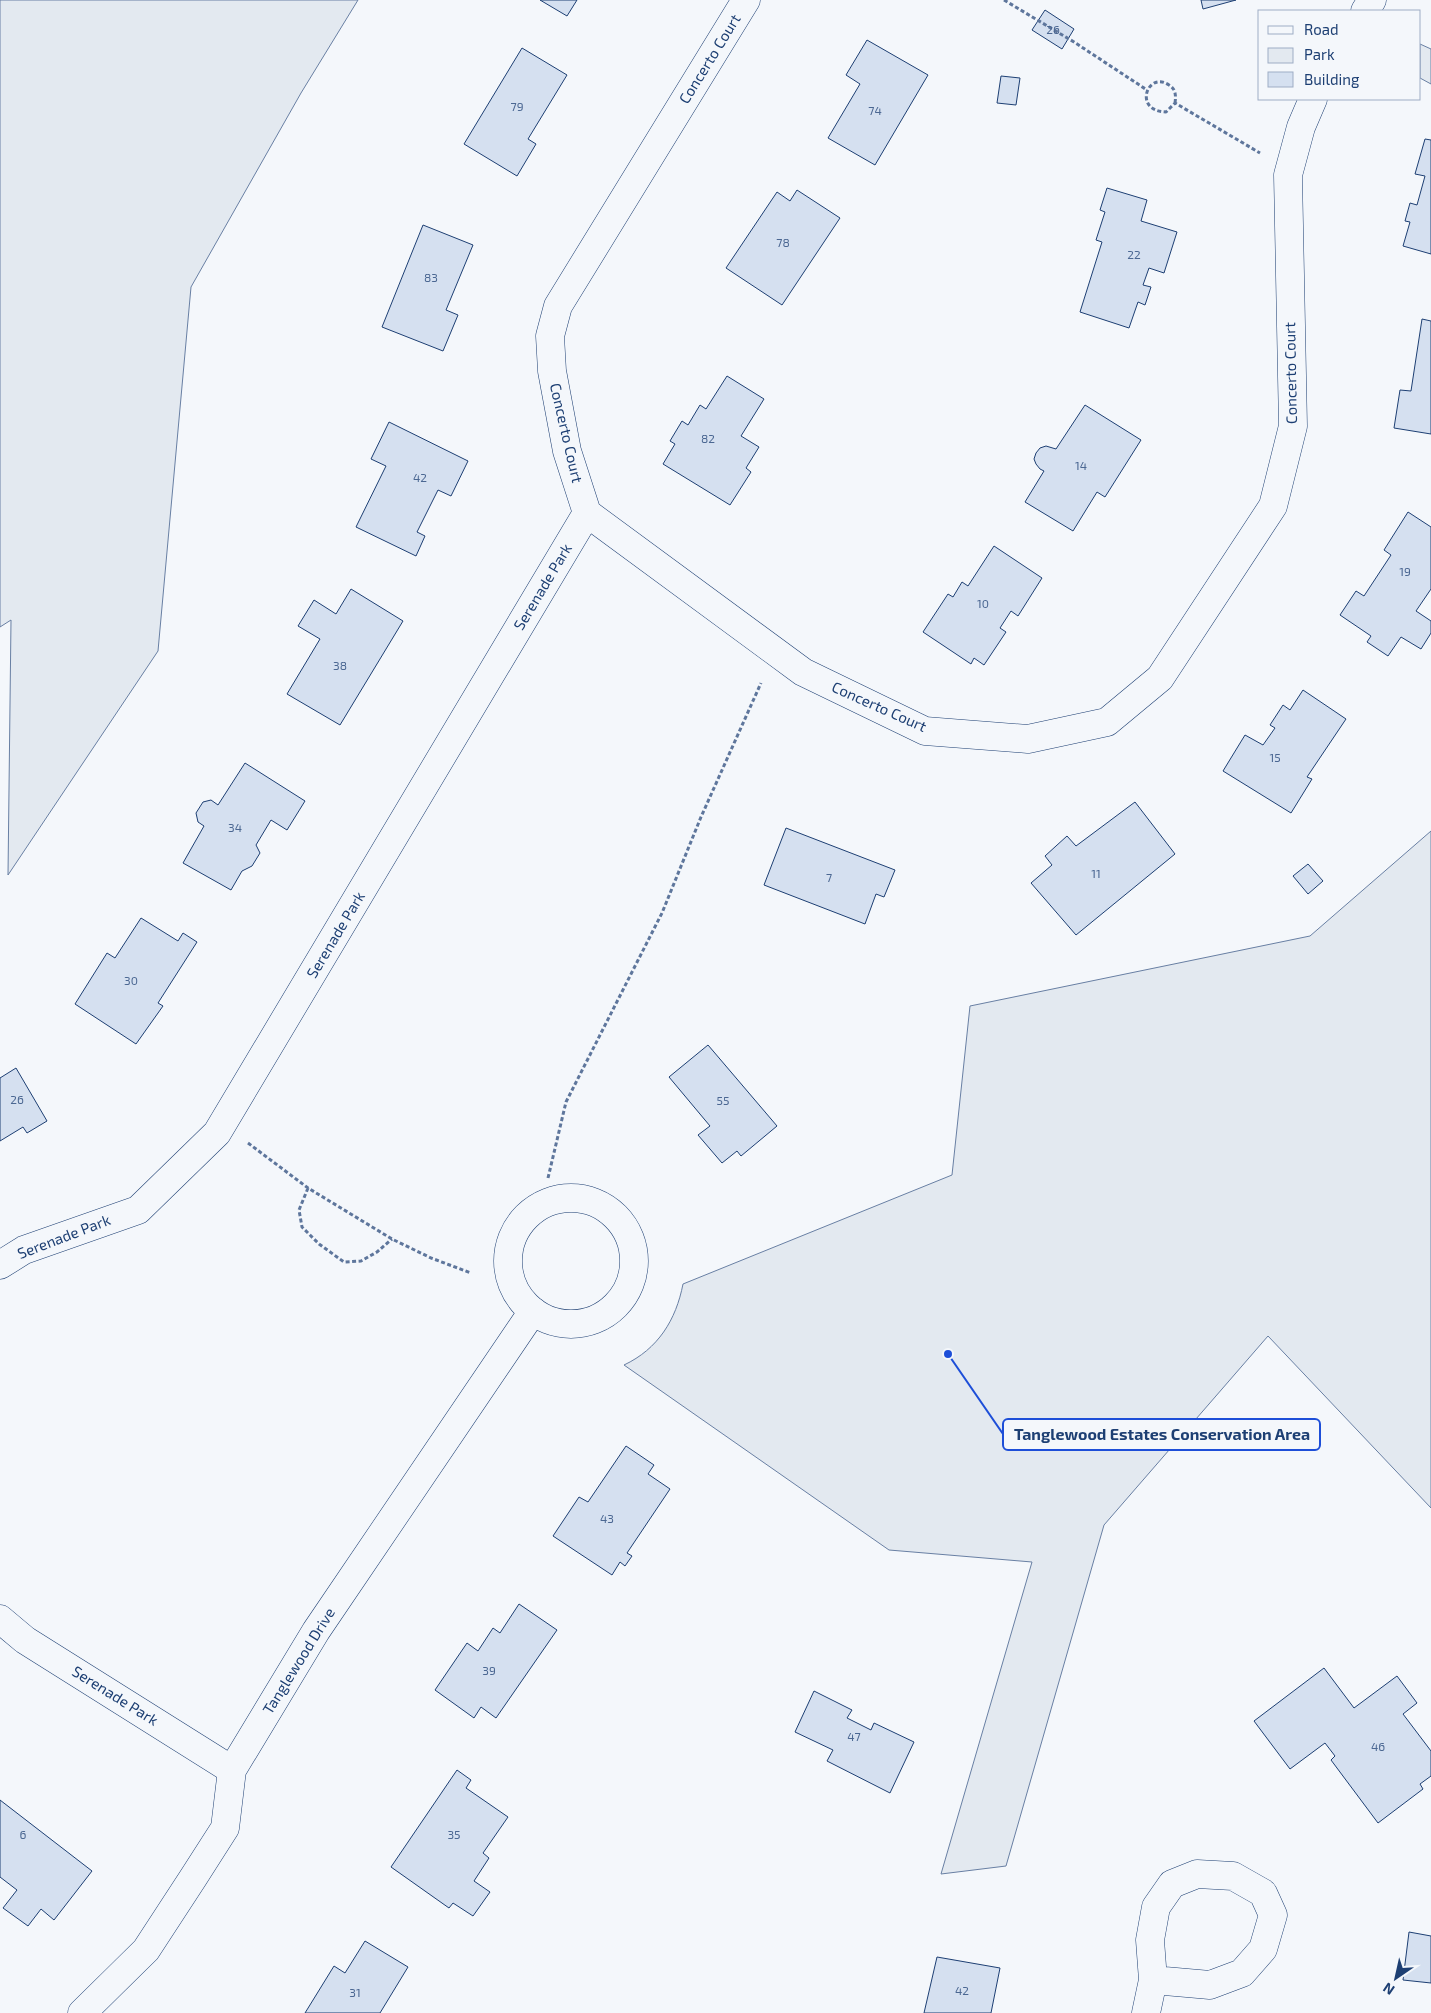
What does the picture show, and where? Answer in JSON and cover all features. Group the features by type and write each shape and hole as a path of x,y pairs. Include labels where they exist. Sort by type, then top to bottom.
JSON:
{"street":[{"name":"Concerto Court","path":"746,0 558,306 550,336 552,371 567,451 587,514 803,672 926,731 1028,739 1107,722 1160,678 1273,506 1293,426 1288,175 1301,127 1313,100"},
{"name":"Serenade Park","path":"0,1265 24,1250 138,1210 217,1133 587,514"},
{"path":"571,1197 590,1200 608,1209 622,1223 631,1238 634,1255 634,1272 628,1289 618,1303 600,1317 578,1323 562,1323 547,1319 533,1311 520,1297 515,1288 511,1279 508,1260 511,1240 520,1223 534,1209 551,1200 571,1197"},
{"name":"Tanglewood Drive","path":"82,2013 146,1950 225,1828 232,1770 316,1631 533,1311"},
{"name":"Serenade Park","path":"0,1619 25,1640 232,1770"},
{"path":"1146,2013 1153,1980 1150,1940 1156,1907 1172,1884 1197,1874 1233,1876 1263,1893 1273,1915 1263,1950 1242,1973 1210,1985 1153,1980"}],"path":[{"path":"1004,0 1074,42 1147,90"},
{"path":"1165,82 1172,86 1175,92 1175,103 1166,112 1158,112 1148,105 1145,98 1147,90 1153,83 1165,82"},
{"path":"1175,103 1263,154"},
{"path":"548,1178 566,1102 662,913 701,817 764,678"},
{"path":"244,1139 308,1188 392,1239 431,1258 471,1273"},
{"path":"308,1188 299,1210 302,1227 319,1244 344,1262 361,1261 377,1252 392,1239"}],"green space":[{"path":"0,0 358,0 301,93 191,287 158,651 8,875 11,620 0,627"},
{"path":"1421,44 1431,49 1431,84 1421,79"},
{"path":"1431,831 1431,1508 1268,1336 1104,1525 1006,1866 941,1874 1032,1562 889,1550 624,1365 647,1351 664,1332 676,1310 683,1284 952,1175 970,1006 1310,936"}],"building":[{"path":"540,0 577,0 567,16"},
{"path":"1201,0 1236,0 1203,9"},
{"path":"1045,10 1074,29 1062,49 1032,30"},
{"path":"867,40 928,75 875,165 828,138 860,84 846,75"},
{"path":"522,48 567,75 528,139 536,144 517,176 464,144"},
{"path":"1001,76 1020,78 1016,105 997,103"},
{"path":"1425,139 1431,140 1431,254 1403,246 1410,222 1405,221 1410,203 1417,205 1425,176 1415,174"},
{"path":"1107,188 1147,200 1141,221 1177,232 1164,273 1149,268 1143,285 1151,287 1145,305 1138,302 1129,328 1080,312 1102,242 1096,240 1105,212 1100,210"},
{"path":"797,190 840,218 782,305 726,268 777,192 790,201"},
{"path":"423,225 473,245 446,310 458,315 443,351 382,327"},
{"path":"1422,319 1431,321 1431,434 1394,428 1400,390 1411,391"},
{"path":"727,376 764,399 741,436 759,447 746,468 751,472 730,505 663,464 675,444 670,441 682,421 688,425 700,405 706,409"},
{"path":"1085,405 1141,440 1105,497 1097,492 1073,531 1025,502 1044,471 1036,464 1034,459 1036,453 1040,448 1046,446 1056,449"},
{"path":"389,422 468,461 451,496 438,490 417,532 425,536 416,556 356,527 386,466 371,459"},
{"path":"1408,512 1431,527 1431,589 1416,611 1431,621 1431,633 1421,649 1401,637 1388,656 1367,642 1371,636 1340,615 1356,591 1364,596 1391,555 1384,550"},
{"path":"994,546 1042,578 1018,616 1011,611 1000,628 1006,632 984,665 974,658 971,664 923,632 948,594 953,597 962,582 968,586"},
{"path":"351,589 403,621 340,725 287,694 320,639 298,626 314,600 336,614"},
{"path":"1303,690 1346,719 1307,777 1312,779 1291,813 1223,771 1245,735 1263,745 1275,728 1270,725 1283,705 1290,710"},
{"path":"245,763 305,801 287,830 271,820 256,845 260,853 252,866 242,871 231,890 183,863 204,826 198,822 196,813 203,802 211,800 218,805"},
{"path":"1135,802 1175,854 1076,935 1031,883 1052,865 1045,856 1067,836 1076,846"},
{"path":"786,828 895,870 884,897 876,894 865,924 764,885"},
{"path":"1308,864 1323,881 1308,894 1293,876"},
{"path":"141,918 178,941 183,933 197,942 158,1003 163,1006 136,1044 75,1004 107,953 115,958"},
{"path":"708,1045 777,1126 741,1156 737,1151 722,1163 698,1135 710,1126 669,1077"},
{"path":"16,1068 47,1121 27,1133 23,1127 0,1141 0,1078"},
{"path":"626,1446 654,1465 648,1474 670,1489 627,1553 632,1556 625,1566 620,1562 612,1575 553,1536 579,1497 588,1502"},
{"path":"519,1604 557,1630 496,1718 481,1707 474,1718 435,1690 467,1643 478,1651 493,1628 500,1633"},
{"path":"1324,1668 1354,1708 1397,1676 1417,1703 1403,1714 1431,1751 1431,1776 1420,1784 1423,1789 1378,1823 1331,1760 1335,1756 1325,1743 1290,1769 1254,1721"},
{"path":"814,1691 852,1710 847,1718 871,1730 874,1723 914,1742 890,1793 827,1761 833,1750 795,1732"},
{"path":"457,1770 471,1780 466,1788 508,1817 483,1853 489,1858 474,1881 490,1892 473,1916 453,1903 449,1908 391,1867"},
{"path":"0,1800 92,1871 54,1920 41,1909 28,1926 3,1908 17,1890 0,1877"},
{"path":"1409,1932 1431,1936 1431,1983 1403,1980"},
{"path":"365,1941 408,1967 380,2013 305,2013 334,1966 345,1973"},
{"path":"937,1957 1000,1968 991,2013 924,2013"}],"place":[{"name":"Tanglewood Estates Conservation Area","path":"948,1354"}]}
